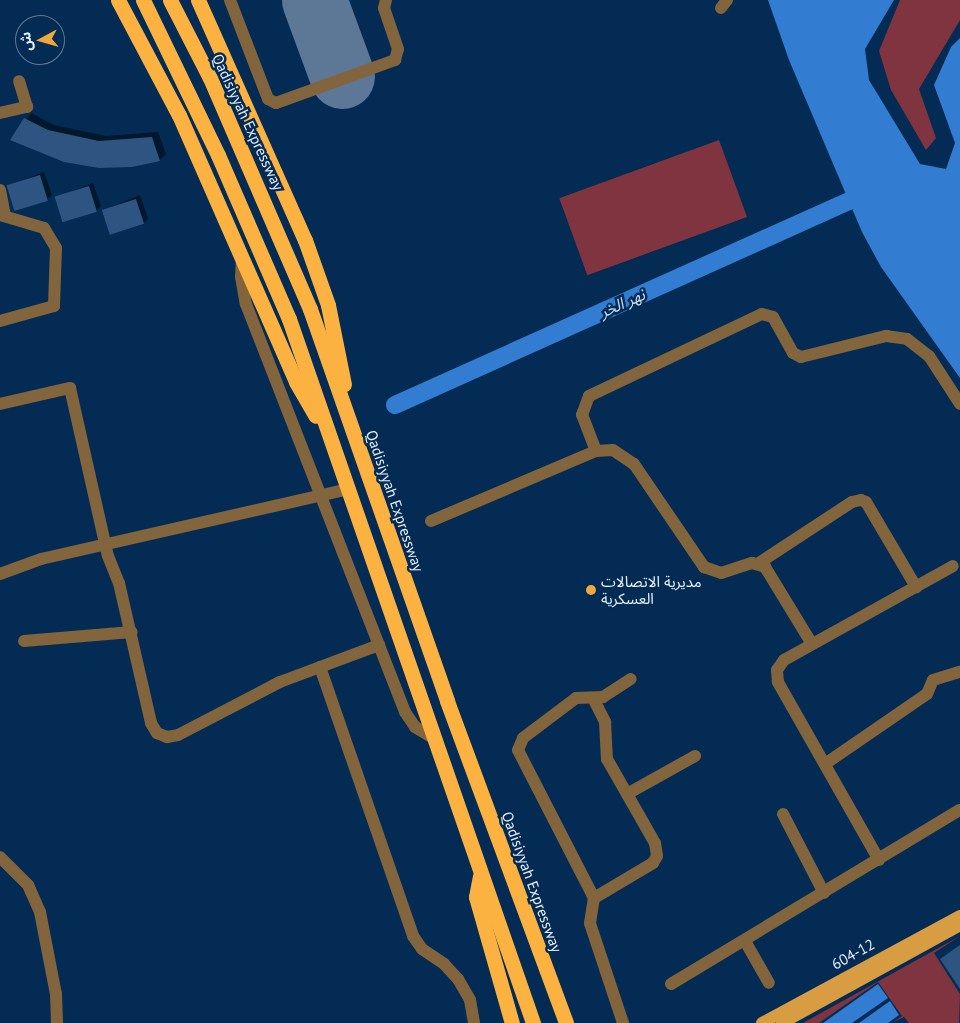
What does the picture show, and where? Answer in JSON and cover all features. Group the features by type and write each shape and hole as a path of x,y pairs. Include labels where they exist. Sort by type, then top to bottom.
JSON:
{"highway":[{"path":"118,0 179,115 296,382 335,448"},
{"path":"143,0 218,155 289,319 335,448 480,876 533,1023"},
{"name":"Qadisiyyah Expressway","path":"170,0 218,95 310,309 446,701 566,1022"},
{"path":"198,0 304,240 328,305 356,439"},
{"path":"480,876 476,897 512,1023"}],"main road":[{"name":"604-12","path":"762,1023 960,916"},
{"name":"604-12","path":"782,1023 960,925"}],"street":[{"path":"230,0 268,99 276,103 395,60 398,49 384,8 386,0"},
{"path":"720,0 721,8 727,0"},
{"path":"0,113 28,107 19,81"},
{"path":"0,190 3,216 44,228 56,248 54,306 0,322"},
{"path":"242,258 241,277 246,304 407,717 420,731 433,738"},
{"path":"596,451 582,415 589,396 758,314 773,317 793,353 801,358 886,336 907,339 929,356 960,404"},
{"path":"0,404 70,388 105,544 132,632 151,723 157,733 167,737 320,667 379,645"},
{"path":"431,520 596,451 613,450 628,458 708,570 721,573 759,563 852,502 861,500 866,502 916,587"},
{"path":"0,574 41,559 348,489"},
{"path":"759,563 767,570 812,644"},
{"path":"880,860 778,682 776,674 784,660 953,566"},
{"path":"24,641 132,632"},
{"path":"320,667 412,936 422,949 444,964 458,979 470,1000 474,1023"},
{"path":"825,764 926,694 933,680 960,672"},
{"path":"623,1023 590,923 594,898 518,750 523,738 576,698 594,700 631,678"},
{"path":"594,700 605,722 607,759 656,843 657,856 653,863 594,898"},
{"path":"627,794 695,756"},
{"path":"671,984 880,860 960,810"},
{"path":"783,814 824,893"},
{"path":"0,857 28,885 40,912 56,994 57,1023"},
{"path":"745,941 769,983"}],"shaded area":[{"path":"900,0 960,0 960,20 919,89 936,138 926,150 891,90 879,51"},
{"path":"719,140 747,217 587,275 559,198"},
{"path":"960,936 934,953 960,994 959,1023 909,1023 904,1017 892,1023 902,1016 878,982 819,1023 803,1023"}],"water":[{"path":"768,0 894,0 865,49 869,80 920,164 946,169 955,143 934,85 951,47 960,38 960,378 881,267 862,232 789,60"},
{"path":"878,984 888,998 852,1023 823,1023"},
{"path":"890,1001 899,1015 888,1023 859,1023"}],"building":[{"path":"24,118 48,130 99,141 152,137 160,161 132,167 99,168 64,162 10,140"},
{"path":"40,175 48,201 14,211 7,185"},
{"path":"89,186 97,212 62,222 55,197"},
{"path":"136,199 144,224 110,235 102,210"},
{"path":"960,945 960,989 940,959"}],"waterway":[{"name":"نهر الخر","path":"395,405 849,201"}],"runway":[{"path":"314,0 342,76"}],"place":[{"name":"مديرية الاتصالات العسكرية","path":"591,590"}]}
